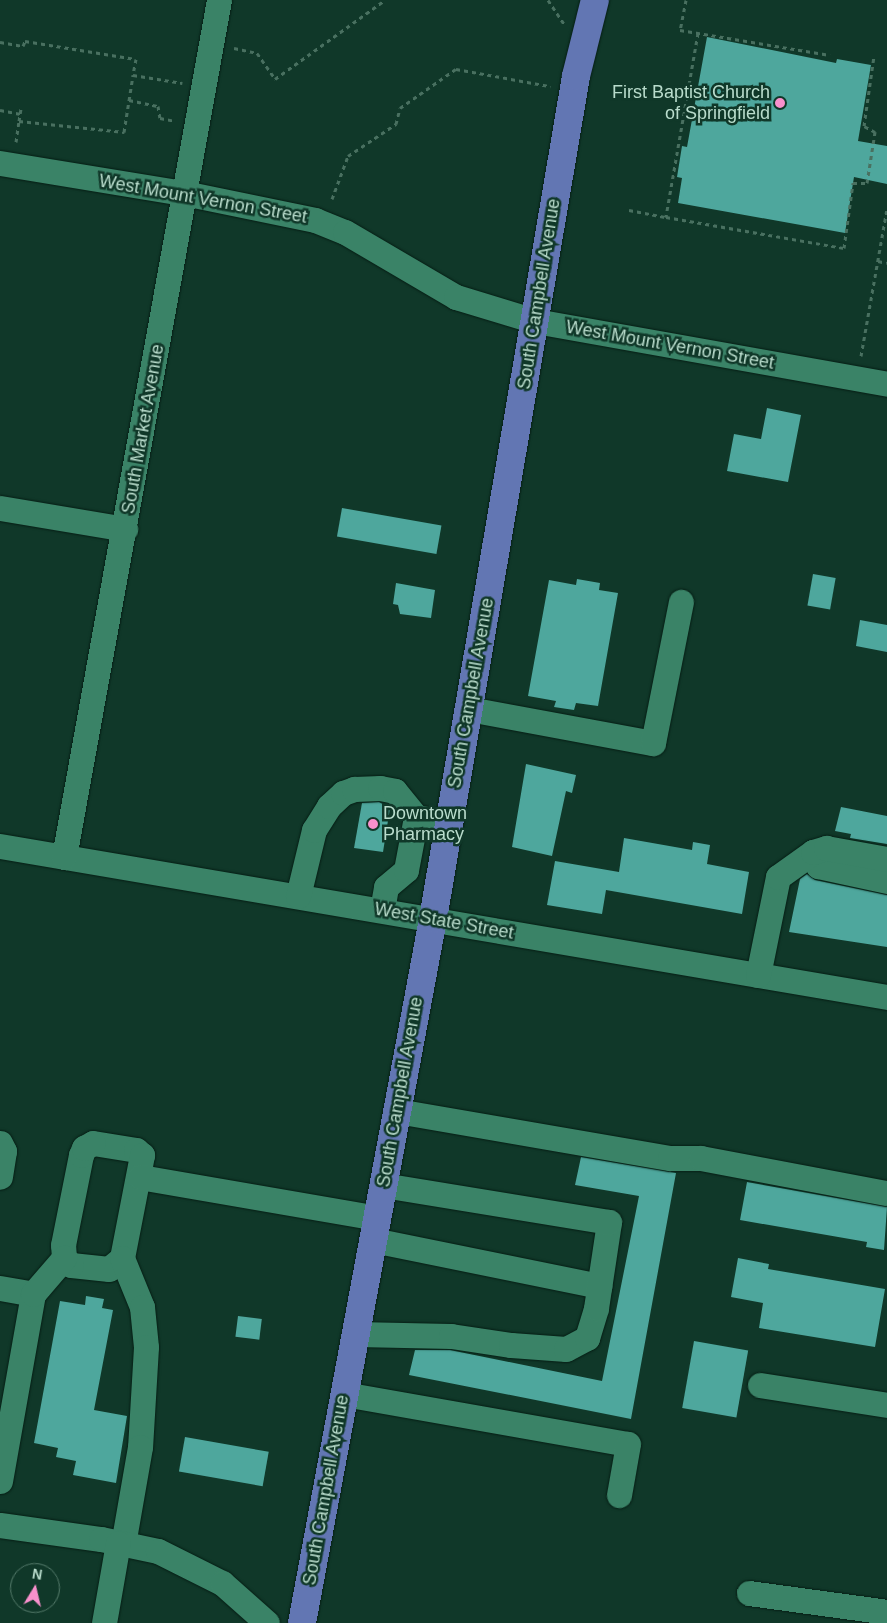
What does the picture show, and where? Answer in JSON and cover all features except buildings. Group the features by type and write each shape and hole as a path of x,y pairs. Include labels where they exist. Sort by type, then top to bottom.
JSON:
{"main road":[{"name":"South Campbell Avenue","path":"302,1623 433,919 576,76 595,0"}],"street":[{"name":"South Market Avenue","path":"64,857 125,529 219,0"},
{"name":"West Mount Vernon Street","path":"7,157 315,220 345,232 456,297 535,321 887,384"},
{"path":"0,508 125,529"},
{"path":"468,709 653,743 681,602"},
{"path":"298,896 314,830 329,806 344,793 354,789 380,788 395,791 416,817 449,823"},
{"path":"382,910 386,887 406,870 416,817"},
{"name":"West State Street","path":"0,846 887,996"},
{"path":"758,974 778,877 813,852 826,848 887,859"},
{"path":"813,852 818,866 887,881"},
{"path":"406,870 440,875"},
{"path":"397,1111 670,1158 701,1158 887,1193"},
{"path":"0,1143 4,1151 0,1178"},
{"path":"104,1623 140,1447 146,1347 142,1306 122,1258 140,1177 142,1155 136,1150 93,1143 84,1148 63,1246 64,1258 71,1264 109,1269 122,1258"},
{"path":"140,1177 375,1229 599,1286"},
{"path":"356,1334 451,1336 511,1345 566,1348 587,1338 599,1286 609,1222 383,1185"},
{"path":"0,1481 3,1448 33,1294 64,1258"},
{"path":"0,1288 33,1294"},
{"path":"760,1386 887,1405"},
{"path":"344,1394 628,1444 619,1495"},
{"path":"0,1525 158,1552 222,1583 266,1623"},
{"path":"749,1593 887,1612"},
{"path":"886,1623 887,1618"}],"path":[{"path":"231,47 257,53 274,78 385,0"},
{"path":"548,0 566,26"},
{"path":"686,0 680,30 830,55"},
{"path":"666,217 698,33"},
{"path":"0,42 23,46 25,41 136,59 124,132 19,121"},
{"path":"629,210 844,248 853,183 867,183 875,132 864,126 874,56"},
{"path":"332,199 348,156 396,124 400,108 456,69 554,87"},
{"path":"133,75 186,84"},
{"path":"129,100 158,106 160,118 179,122"},
{"path":"7,157 19,121 21,108"},
{"path":"0,110 21,114"},
{"path":"861,357 887,209"},
{"path":"878,262 887,264"}],"place":[{"name":"First Baptist Church of Springfield","path":"780,103"},
{"name":"Downtown Pharmacy","path":"373,824"}]}
